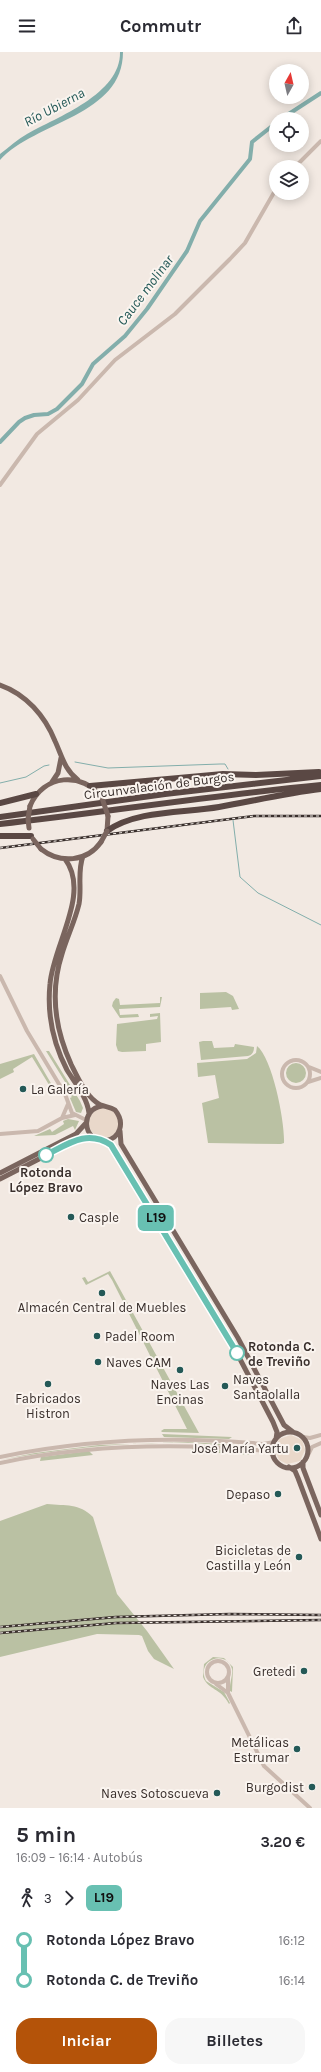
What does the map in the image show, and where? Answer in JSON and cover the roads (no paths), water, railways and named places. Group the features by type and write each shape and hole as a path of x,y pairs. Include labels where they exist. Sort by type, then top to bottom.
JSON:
{"highway":[{"path":"90,786 222,774 256,775 321,772"},
{"name":"Circunvalación de Burgos","path":"0,817 165,794 321,776"},
{"name":"Circunvalación de Burgos","path":"0,824 105,812 238,793 321,785"},
{"path":"107,831 118,823 133,818 218,807 321,789"},
{"path":"0,803 36,794"},
{"path":"0,836 32,838"}],"main road":[{"path":"0,685 18,694 41,716 49,727 61,755 67,770 78,780 90,786 102,798 108,816 107,831 101,842 95,849 83,856 65,859 53,856 41,849 32,838 28,828 28,814 30,806 36,794 52,782 58,773 61,755"},
{"path":"52,782 65,779 78,780"},
{"path":"83,856 80,864 81,890 79,904 58,971 55,992 56,1012 61,1039 73,1068 92,1098 102,1106 115,1110 121,1120 119,1137 121,1144 238,1338 284,1425 303,1437 308,1449 303,1468 321,1515"},
{"path":"65,859 74,874 75,890 71,912 56,954 51,974 50,1016 54,1036 61,1056 84,1097 89,1113"},
{"path":"0,1173 79,1132 86,1122 89,1113 94,1108 102,1106"},
{"path":"86,1122 88,1131 95,1139"},
{"path":"101,1141 114,1138 121,1126"},
{"path":"0,1178 78,1139 95,1139 111,1145 229,1338 277,1432 274,1455 280,1464 295,1471 321,1539"},
{"path":"275,1440 281,1434 293,1432"},
{"path":"289,1467 304,1460"}],"street":[{"path":"302,160 321,141"},
{"path":"0,485 37,434 78,400 115,360 175,314 235,254 250,236 270,200"},
{"path":"0,976 25,1027 68,1101 74,1115 86,1122"},
{"path":"321,1072 301,1061 293,1060 286,1065 283,1073 284,1081 290,1086 297,1087 321,1078"},
{"path":"307,1082 310,1073 308,1066"},
{"path":"62,1118 68,1101"},
{"path":"0,1134 38,1131 62,1118 74,1115"},
{"path":"303,1437 310,1438 321,1435"},
{"path":"0,1457 69,1445 128,1440 193,1440 264,1444 275,1440"},
{"path":"304,1460 312,1448 321,1443"},
{"path":"0,1462 79,1450 158,1445 253,1449 265,1451 274,1455"},
{"path":"228,1693 227,1667 221,1662 214,1662 208,1667 207,1674 214,1682 228,1693 265,1768 310,1808"},
{"path":"214,1682 220,1683 228,1677"}],"water":[{"path":"120,52 123,52 119,73 109,90 94,104 34,136 16,147 0,160 0,154 20,138 70,112 99,92 110,80 118,67"}],"waterway":[{"name":"Cauce molinar","path":"292,112 321,93"},
{"name":"Cauce molinar","path":"0,442 19,422 25,418 34,415 48,414 57,409 82,384 93,364 125,336 147,309 187,251 200,221 250,159 252,142 269,129"},
{"path":"75,762 108,768 225,764 228,769"},
{"path":"0,783 26,777 44,766 49,765"},
{"path":"233,820 240,877 258,893 321,925"}],"railway":[{"path":"0,848 254,816 321,816"},
{"path":"0,1627 116,1617 230,1614 321,1615"},
{"path":"0,1633 116,1623 321,1620"}],"place":[{"name":"La Galería","path":"23,1089"},
{"name":"Rotonda López Bravo","path":"46,1155"},
{"name":"Casple","path":"71,1217"},
{"name":"Almacén Central de Muebles","path":"102,1293"},
{"name":"Padel Room","path":"97,1336"},
{"name":"Rotonda C. de Treviño","path":"237,1353"},
{"name":"Naves CAM","path":"98,1362"},
{"name":"Naves Las Encinas","path":"180,1370"},
{"name":"Fabricados Histron","path":"48,1384"},
{"name":"Naves Santaolalla","path":"225,1386"},
{"name":"José María Yartu","path":"297,1448"},
{"name":"Depaso","path":"278,1494"},
{"name":"Bicicletas de Castilla y León","path":"299,1557"},
{"name":"Gretedi","path":"304,1671"},
{"name":"Metálicas Estrumar","path":"297,1749"},
{"name":"Burgodist","path":"312,1787"},
{"name":"Naves Sotoscueva","path":"217,1793"}],"water label":[{"name":"Río Ubierna","path":"54,107"}]}
